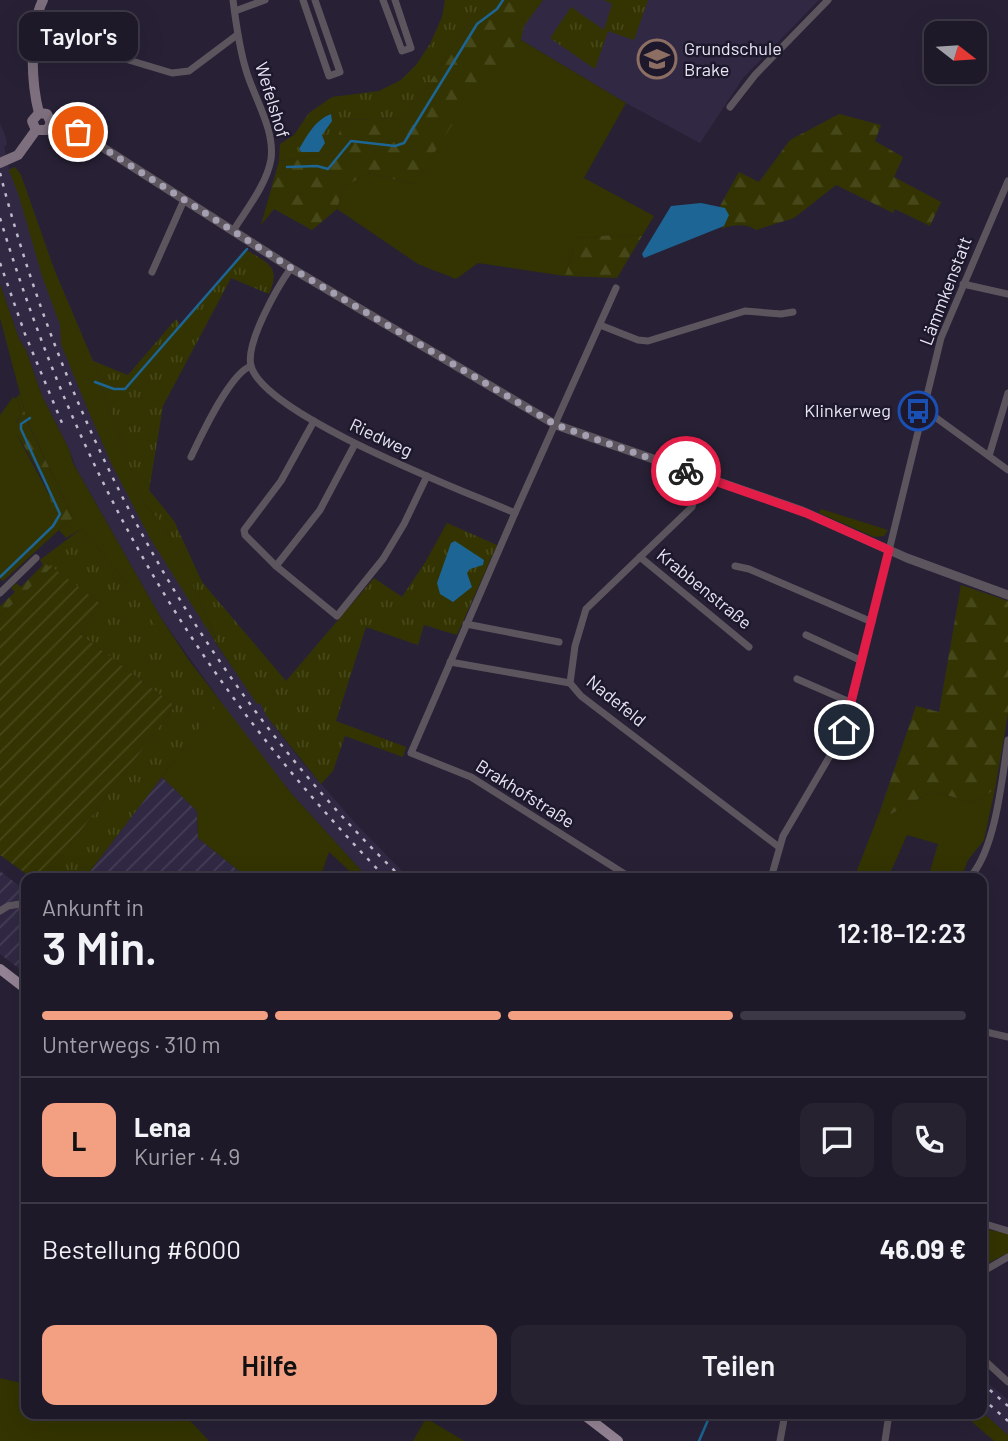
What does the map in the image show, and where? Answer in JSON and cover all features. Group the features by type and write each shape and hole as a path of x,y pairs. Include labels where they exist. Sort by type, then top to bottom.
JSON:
{"main road":[{"path":"39,113 34,82 38,13 43,0"},
{"path":"36,130 47,130 51,123 47,114 39,113"},
{"path":"36,130 32,121 39,113"},
{"path":"0,163 18,155 36,130"},
{"path":"0,969 21,985"},
{"path":"589,1419 618,1441"}],"street":[{"name":"Wefelshof","path":"233,0 237,35 254,96 268,130 271,150 263,181 233,231"},
{"path":"234,11 265,0"},
{"path":"303,0 330,76 340,72 315,0"},
{"path":"383,0 402,51 411,48 395,0"},
{"path":"730,107 755,75 828,0"},
{"path":"38,13 56,18 122,58 172,73 189,71 237,35"},
{"path":"51,123 74,129 291,268 556,425 806,513 889,550 1008,595"},
{"name":"Lämmkenstatt","path":"772,873 783,836 841,737 852,703 941,338 1008,181"},
{"path":"152,272 184,200"},
{"path":"191,457 206,425 240,372 251,366 249,357 254,341 278,288 291,268"},
{"path":"964,284 1008,294"},
{"name":"Brakhofstraße","path":"617,288 515,513 411,753 471,777 623,873"},
{"path":"600,325 643,341 746,311 781,314 793,312"},
{"name":"Riedweg","path":"251,366 254,375 264,385 314,421 355,444 515,513"},
{"path":"989,456 1008,393"},
{"path":"924,409 1008,470"},
{"path":"314,421 281,481 244,530 246,539 337,617 383,559 404,524 427,476"},
{"path":"276,566 320,510 355,444"},
{"name":"Nadefeld","path":"701,476 692,506 586,609 575,646 570,683 581,696 779,847"},
{"name":"Krabbenstraße","path":"640,557 749,647"},
{"path":"0,593 36,558"},
{"path":"734,566 774,579 872,622"},
{"path":"466,624 559,642"},
{"path":"806,635 862,660"},
{"path":"450,662 570,683"},
{"path":"797,679 852,703"},
{"path":"974,873 981,863 992,830 1008,740"},
{"path":"0,911 8,905 21,904"},
{"path":"987,1032 1008,1037"},
{"path":"987,1225 1008,1231"},
{"path":"987,1269 1008,1257"},
{"path":"987,1363 1008,1382"},
{"path":"780,1441 784,1419"},
{"path":"885,1441 888,1419"}],"shaded area":[{"name":"Grundschule Brake","path":"543,0 819,0 743,78 700,143 626,103 521,40 524,26"},
{"path":"0,123 6,138 7,145 4,146 9,169 15,167 21,175 54,269 93,361 143,504 214,641 303,763 356,824 404,873 363,873 291,793 239,727 161,618 76,468 42,396 0,284"},
{"path":"162,777 197,811 198,838 242,873 89,873"},
{"path":"0,871 21,885 21,970 0,954"},
{"path":"987,1382 1008,1400 1008,1435 987,1416"}],"green space":[{"path":"445,0 489,0 465,28 406,118 343,120 332,154 279,161 280,144 294,135 309,113 332,97 379,91 401,80 416,65 430,44 442,17"},
{"path":"489,0 543,0 524,26 521,40 463,108 414,184 367,173 343,188 337,209 312,230 274,209 261,225 279,161 332,154 343,120 406,118 465,28"},
{"path":"604,0 648,0 634,40 608,31 595,69 550,38 571,7 604,30 612,4"},
{"path":"521,40 626,103 584,178 654,216 642,236 578,238 565,276 478,263 456,279 418,264 337,209 343,188 367,173 414,184 463,107"},
{"path":"839,114 881,125 875,141 903,157 894,177 941,202 930,226 895,209 893,213 836,185 794,218 756,230 739,225 721,229 724,226 720,206 739,172 759,182 790,140"},
{"path":"15,167 21,175 54,269 93,361 143,504 152,511 173,543 203,608 216,639 214,640 150,538 112,465 88,410 61,344 60,325 9,170"},
{"path":"642,236 617,278 565,276 578,238"},
{"path":"247,250 271,267 274,278 269,294 231,278 163,406 149,490 174,521 202,582 286,681 374,578 402,597 447,523 497,545 457,635 424,625 418,645 366,627 336,721 406,747 403,757 345,736 333,771 321,784 268,718 260,703 257,704 214,640 216,638 173,544 152,511 143,504 93,361 128,375 176,319 181,326"},
{"path":"0,284 42,396 69,449 73,463 161,618 188,659 291,793 363,873 352,873 329,852 322,873 242,873 198,838 197,811 162,777 214,707 114,567 81,529 66,538 59,530 3,581 0,579 0,415 14,396 14,399 17,397 21,415 17,421 16,433 55,509 59,529 73,518 27,420 0,318"},
{"path":"20,394 27,421 73,518 59,529 53,523 47,489 16,433 15,427 21,415 17,397"},
{"path":"821,509 888,530 884,536 874,537 819,513"},
{"path":"81,529 114,567 215,707 89,873 49,873 175,706 80,634 101,604 40,560"},
{"path":"40,560 52,567 0,616 0,606 15,592 11,588 16,583 21,587 43,565"},
{"path":"52,567 101,604 80,634 175,706 49,873 25,873 0,855 0,616"},
{"path":"961,585 1008,601 1008,714 995,789 974,803 933,791 891,814 880,811 916,706 939,712"},
{"path":"995,789 984,840 968,860 963,873 929,873 938,844 907,835 890,873 856,873 880,811 891,814 933,791 974,803"},
{"path":"987,1229 1008,1234 1008,1253 988,1263"},
{"path":"0,1378 21,1382 21,1419 189,1419 209,1441 0,1441"},
{"path":"987,1416 1008,1435 1008,1441 994,1441 969,1419 987,1419"},
{"path":"428,1419 464,1441 413,1441"}],"water":[{"path":"331,114 332,121 322,135 325,143 319,152 301,152 299,149 312,128"},
{"path":"701,203 725,208 729,215 724,226 644,258 642,254 671,206"},
{"path":"455,541 484,560 483,565 470,569 467,573 472,587 453,602 440,594 437,583 451,543"}],"waterway":[{"path":"287,167 317,166 328,169 351,141 395,146 404,143 477,24 497,9 503,0"},
{"path":"95,382 114,389 125,389 247,249"},
{"path":"0,577 53,526 60,514 21,429 21,424 30,418"},
{"path":"699,1441 707,1419"}],"railway":[{"path":"0,173 29,271 64,368 105,462 153,553 206,641 266,725 331,804 397,873"},
{"path":"0,218 31,313 67,404 107,490 151,572 201,652 257,729 318,804 381,873"},
{"path":"0,263 25,334 62,423"},
{"path":"987,1387 1008,1406"},
{"path":"987,1402 1008,1421"}],"way so far":[{"path":"78,132 291,268 556,425 686,471"}],"place":[{"name":"Grundschule Brake","path":"657,59"},
{"name":"Taylor's","path":"78,132"},
{"name":"Klinkerweg","path":"918,411"}],"route":[{"path":"686,471 806,513 889,550 844,730"}]}
